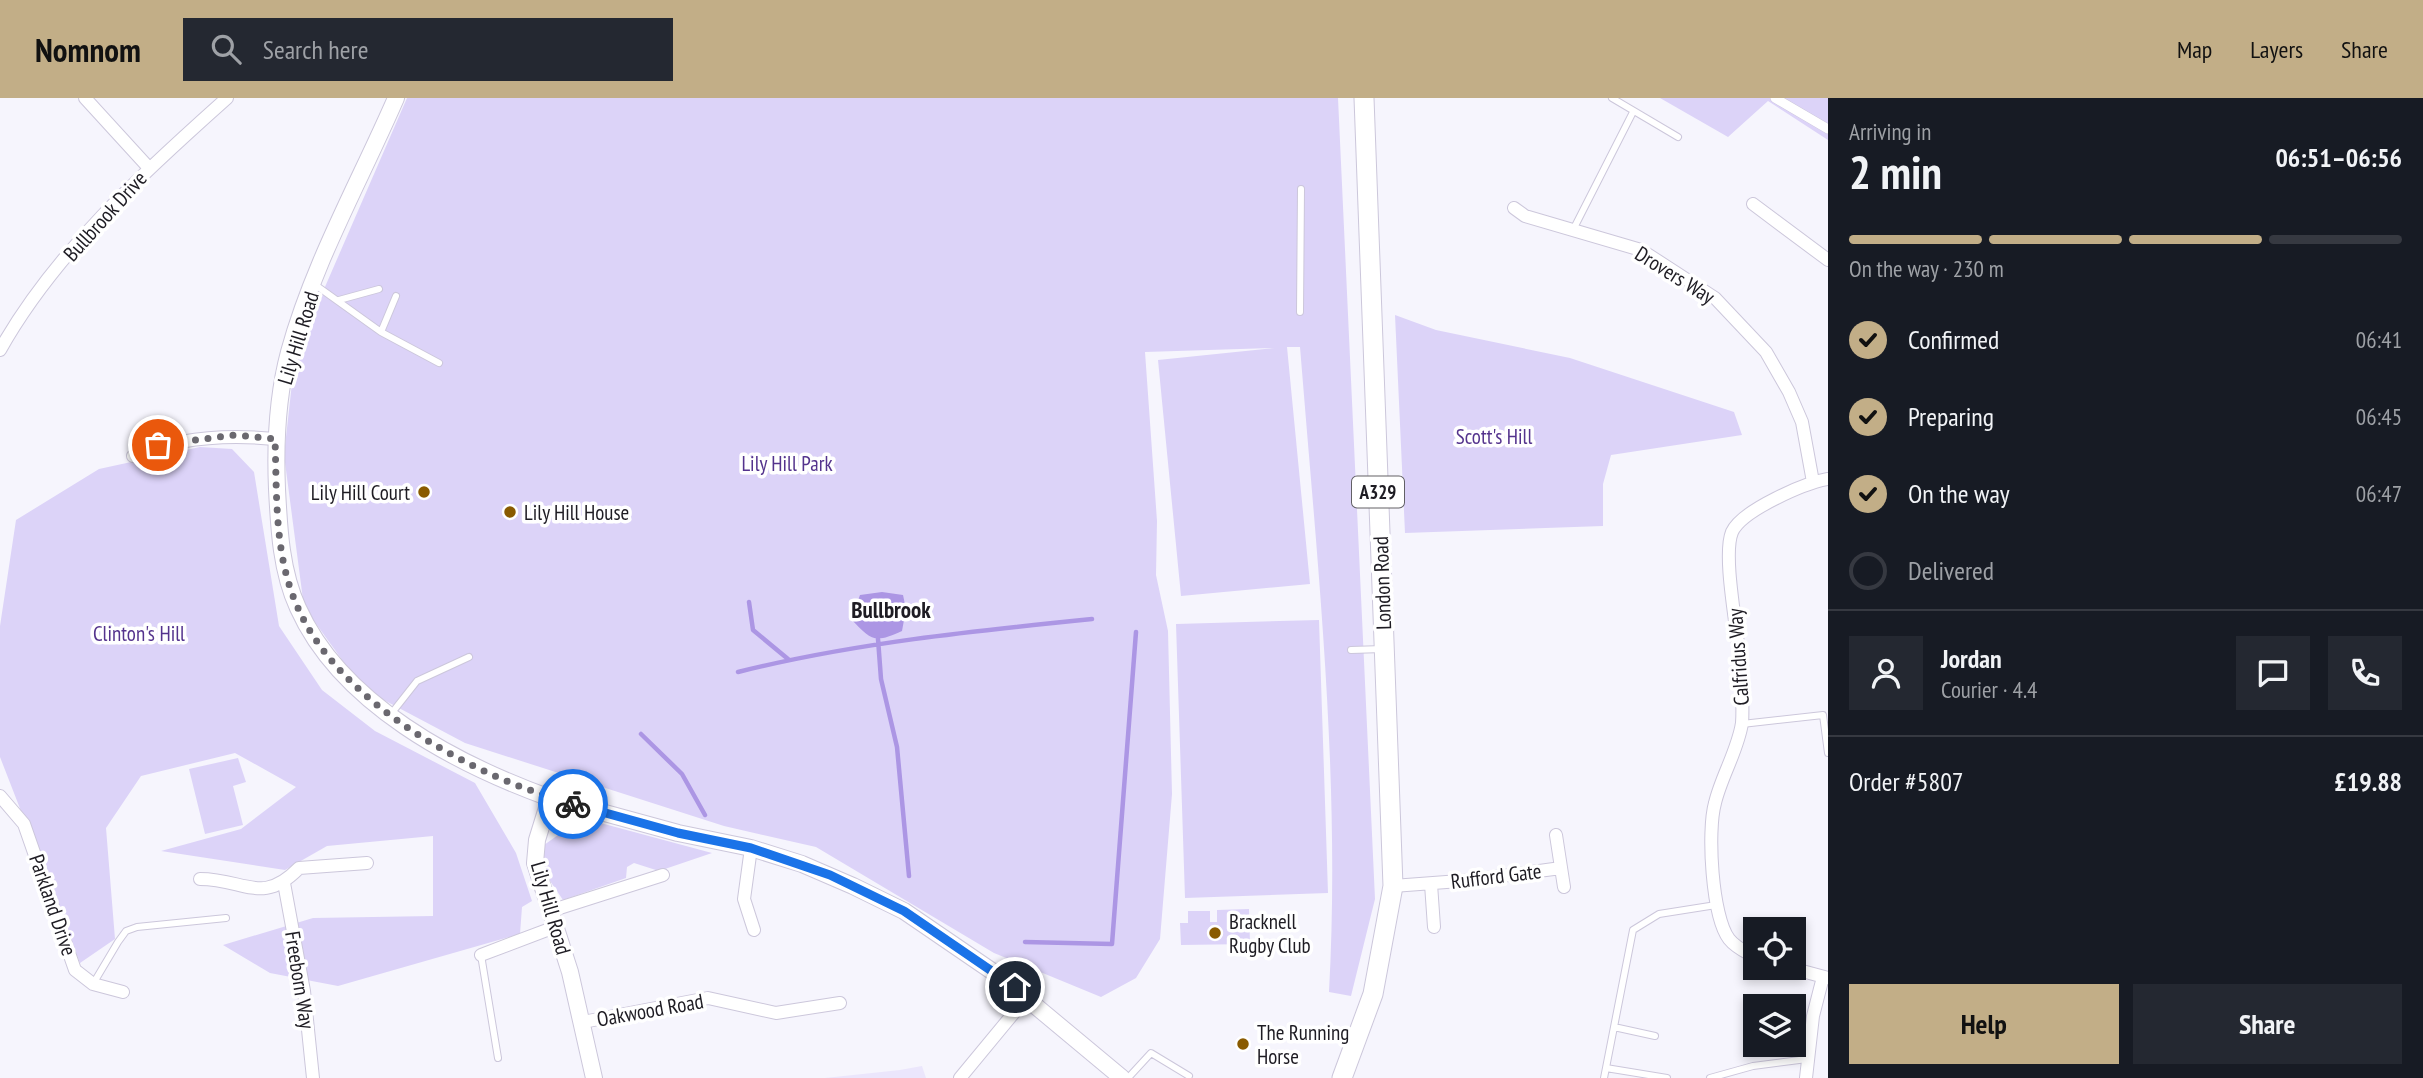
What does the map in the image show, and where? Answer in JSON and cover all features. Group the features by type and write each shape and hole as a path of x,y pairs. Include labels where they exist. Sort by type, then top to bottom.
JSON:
{"main road":[{"name":"London Road","path":"1342,1073 1376,983 1393,887 1385,649 1366,321 1364,98"}],"street":[{"path":"85,98 149,168"},
{"name":"Bullbrook Drive","path":"0,350 64,261 149,168 227,98"},
{"name":"Lily Hill Road","path":"396,98 314,285 289,353 275,439 279,530 284,564 298,608 329,659 363,696 478,769 550,798 535,855 583,1022 594,1078"},
{"path":"1775,98 1828,129"},
{"path":"1753,204 1828,260"},
{"name":"Drovers Way","path":"1514,208 1525,216 1574,228 1640,250 1716,298 1766,352 1789,392 1802,422 1813,482"},
{"path":"133,456 158,445 188,440 234,435 275,439"},
{"name":"Calfridus Way","path":"1743,949 1728,938 1717,905 1712,839 1714,806 1742,724 1742,658 1727,549 1733,530 1750,513 1813,482 1828,479"},
{"name":"Parkland Drive","path":"0,796 24,824 75,970 93,984"},
{"path":"550,798 678,833 751,848 830,875 904,911 1027,997 1122,1078"},
{"name":"Rufford Gate","path":"1556,835 1564,887"},
{"path":"751,848 744,899 754,930"},
{"path":"200,879 225,879 266,890 284,883 299,867 367,863"},
{"name":"Rufford Gate","path":"1393,887 1560,868"},
{"path":"550,911 663,874"},
{"name":"Freeborn Way","path":"284,883 304,990 313,1078"},
{"name":"Rufford Gate","path":"1431,884 1434,926"},
{"path":"481,956 555,927"},
{"path":"1806,972 1825,978 1807,1059 1806,1078"},
{"path":"93,984 123,992"},
{"path":"960,1078 1027,997"},
{"name":"Oakwood Road","path":"583,1022 709,998 776,1013 840,1003"}],"lane":[{"path":"1612,98 1678,136"},
{"path":"1574,228 1633,112"},
{"path":"1300,312 1301,189"},
{"path":"314,285 381,332 439,363"},
{"path":"339,300 379,289"},
{"path":"381,332 396,296"},
{"path":"1351,650 1385,649"},
{"path":"391,714 417,681 469,657"},
{"path":"1742,724 1823,715 1828,753"},
{"path":"1604,1078 1633,930 1659,914 1717,905"},
{"path":"93,984 126,932 137,927 226,918"},
{"path":"481,956 498,1058"},
{"path":"1614,1027 1656,1036"},
{"path":"1128,1078 1151,1053 1189,1076"},
{"path":"1710,1078 1753,1066 1807,1059"},
{"path":"1606,1068 1667,1078"}],"shaded area":[{"path":"882,592 903,595 906,609 902,631 885,638 874,638 863,632 851,619 860,595"},
{"path":"922,1066 926,1078 825,1078 900,1070"}],"green space":[{"name":"Lily Hill Park","path":"407,98 1338,98 1375,899 1351,996 1329,992 1332,911 1330,750 1300,347 1287,347 1310,584 1181,596 1158,360 1275,348 1145,352 1157,521 1156,575 1168,631 1172,794 1160,939 1136,978 1101,997 994,953 816,847 724,826 465,743 363,689 304,607 284,455 295,356"},
{"path":"1660,98 1828,98 1828,140 1768,101 1728,137"},
{"name":"Scott's Hill","path":"1395,315 1436,330 1570,358 1734,412 1742,435 1611,455 1603,484 1603,526 1405,533"},
{"name":"Clinton's Hill","path":"200,447 232,449 254,472 279,626 322,690 375,731 475,783 516,853 532,901 522,907 520,934 338,986 270,973 223,945 313,918 433,916 433,836 327,846 285,870 161,851 241,829 296,787 235,753 141,776 106,828 115,939 80,963 0,757 0,626 16,520 99,469"},
{"path":"1319,620 1328,893 1185,898 1176,624"},
{"path":"238,758 246,782 233,786 243,825 205,834 189,769"},
{"path":"582,818 712,853 659,871 634,863 627,867 626,878 563,900 544,872 537,850"},
{"name":"Bracknell Rugby Club","path":"1249,909 1250,944 1181,945 1180,923 1188,923 1188,911 1210,911 1210,922 1217,922 1217,910"}],"waterway":[{"path":"749,602 753,630 788,659"},
{"path":"738,672 870,646 958,633 1092,619"},
{"path":"1025,942 1112,944 1136,632"},
{"path":"878,639 881,679 897,747 909,876"},
{"path":"641,734 682,774 705,815"}],"way so far":[{"path":"158,445 234,435 275,439 279,530 284,564 298,608 329,659 363,696 454,756 519,787 573,804"}],"place":[{"name":"Lily Hill Court","path":"424,492"},
{"name":"Lily Hill House","path":"510,512"},
{"name":"Bracknell Rugby Club","path":"1215,933"},
{"name":"The Running Horse","path":"1243,1044"}],"district":[{"name":"Bullbrook","path":"891,609"}],"route":[{"path":"573,804 678,833 751,848 830,875 904,911 1015,987"}]}
